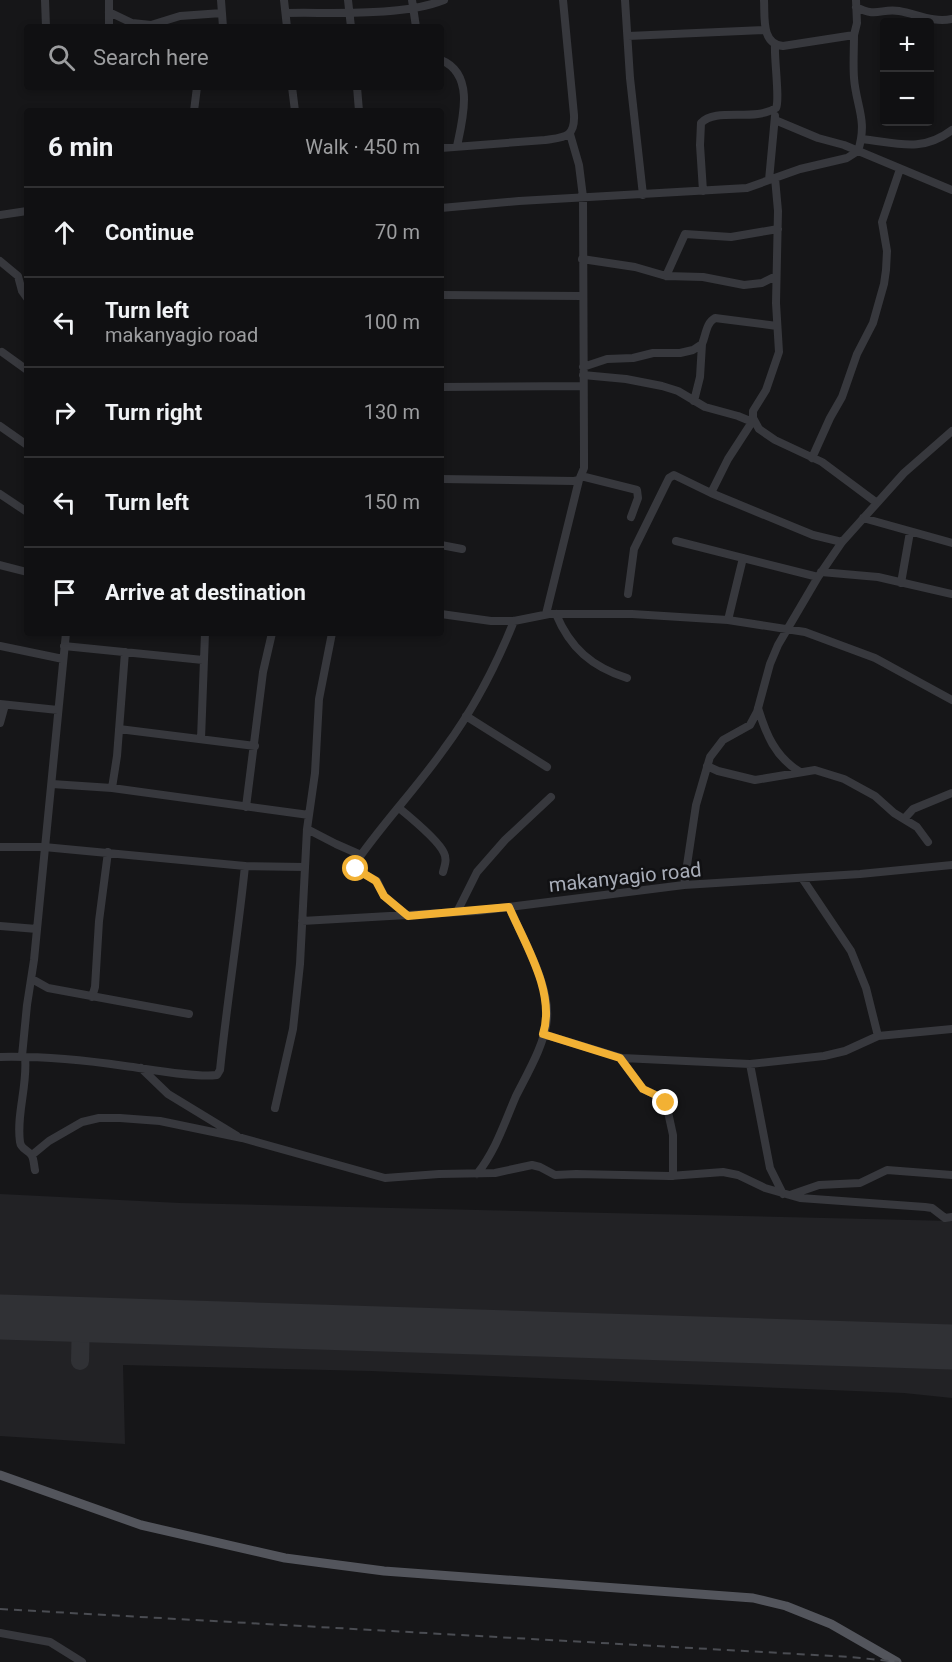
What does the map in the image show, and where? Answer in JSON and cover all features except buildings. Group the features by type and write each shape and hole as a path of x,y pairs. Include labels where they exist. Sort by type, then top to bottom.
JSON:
{"main road":[{"path":"0,1474 141,1525 285,1558 384,1571 753,1599 786,1606 831,1624 897,1662"}],"street":[{"path":"45,0 46,24"},
{"path":"109,0 109,24"},
{"path":"221,0 224,24"},
{"path":"284,0 287,24"},
{"path":"348,0 351,24"},
{"path":"286,13 349,12 444,0"},
{"path":"444,148 545,140 570,134 574,115 562,0"},
{"path":"625,0 630,78 643,195"},
{"path":"764,0 768,39 775,45 783,46 854,35"},
{"path":"856,3 872,13 894,11 935,21 952,19"},
{"path":"444,208 747,188 800,169 838,160 858,151 862,139 861,112 854,80 856,3"},
{"path":"412,4 415,24"},
{"path":"109,12 132,23 142,24"},
{"path":"154,24 180,16 222,13"},
{"path":"628,36 766,30"},
{"path":"711,493 728,459 754,423 753,411 766,390 779,352 776,276 778,230 772,179 778,97 774,64 775,45"},
{"path":"444,62 456,70 462,87 463,111 457,146"},
{"path":"194,108 197,90"},
{"path":"292,90 295,108"},
{"path":"357,90 359,108"},
{"path":"704,191 701,123 710,117 755,116 776,108"},
{"path":"775,120 818,138 837,142 952,190"},
{"path":"862,139 917,146 937,139 952,130"},
{"path":"546,614 584,468 583,197 579,165 570,134"},
{"path":"813,458 830,418 842,397 857,354 873,323 886,270 882,222 900,168"},
{"path":"0,215 24,211"},
{"path":"666,276 685,234 731,237 778,230"},
{"path":"582,259 635,267 666,276 703,277 744,285 762,283 776,276"},
{"path":"0,261 18,276 24,294"},
{"path":"444,295 582,296"},
{"path":"694,401 700,377 702,344 706,328 712,318 777,326"},
{"path":"583,371 607,358 633,358 653,353 681,353 693,350 702,344"},
{"path":"2,352 24,368"},
{"path":"583,371 662,386 678,391 713,410 738,416 754,423 774,440 832,469 877,503"},
{"path":"444,387 583,386"},
{"path":"0,426 24,443"},
{"path":"684,885 696,805 710,757 723,740 750,725 758,708 770,664 820,575 842,543 904,473 951,434"},
{"path":"628,594 634,549 672,475 677,475 711,493 813,535 842,543"},
{"path":"444,479 563,482 580,478 637,490 638,498 631,517"},
{"path":"0,494 24,510"},
{"path":"863,518 952,543"},
{"path":"901,583 910,532"},
{"path":"676,542 820,575 861,575 952,594"},
{"path":"444,546 462,549"},
{"path":"728,620 743,558"},
{"path":"0,565 24,571"},
{"path":"444,614 490,621 514,621 546,614 632,614 728,620 788,629 805,632 875,658 952,700"},
{"path":"556,614 563,632 579,652 613,674 627,678"},
{"path":"408,916 384,896 376,881 355,869 354,866 444,751 495,663 514,621"},
{"path":"35,1170 32,1155 20,1143 20,1126 26,1077 24,1057 27,1005 32,980 66,636"},
{"path":"201,740 205,636"},
{"path":"246,807 263,672 271,636"},
{"path":"275,1108 293,1029 304,867 315,773 319,699 331,636"},
{"path":"0,646 63,658"},
{"path":"64,646 203,660"},
{"path":"112,788 125,652"},
{"path":"0,723 2,704 58,710"},
{"path":"758,708 765,732 781,758 800,772"},
{"path":"466,716 547,767"},
{"path":"119,729 255,746"},
{"path":"707,766 755,780 815,770 843,779 875,796 917,827 928,843"},
{"path":"52,784 112,788 309,815"},
{"path":"904,819 913,809 952,793"},
{"path":"457,912 477,872 505,840 550,797"},
{"path":"399,808 442,849 446,861 443,872"},
{"path":"308,829 361,855"},
{"path":"1,846 108,852 245,866 304,867"},
{"path":"92,997 95,987 99,921 108,852"},
{"name":"makanyagio road","path":"302,921 457,912 684,885 802,878 952,865"},
{"path":"0,1057 68,1059 211,1076 217,1074 220,1070 226,1009 232,981 245,866"},
{"path":"802,878 851,951 866,988 878,1036"},
{"path":"477,1174 500,1137 530,1068 547,1021 542,981 509,907"},
{"path":"0,926 37,929"},
{"path":"32,980 45,988 189,1014"},
{"path":"543,1034 620,1058 750,1064 834,1054 856,1047 878,1036 952,1029"},
{"path":"620,1058 643,1089 664,1099 666,1103 673,1135 673,1176"},
{"path":"750,1064 770,1168 786,1195"},
{"path":"141,1068 168,1094 242,1138"},
{"path":"32,1155 67,1129 82,1122 99,1118 160,1121 242,1138 386,1178 495,1173 532,1165 555,1175 673,1176 723,1172 738,1175 786,1195 925,1207 932,1208 945,1218 952,1217"},
{"path":"786,1195 819,1185 860,1183 887,1170 952,1175"},
{"path":"0,1633 50,1642 82,1662"}],"shaded area":[{"path":"0,1194 180,1203 952,1221 952,1398 904,1393 371,1371 123,1365 125,1444 0,1436"}],"taxiway":[{"path":"80,1361 81,1319"}],"runway":[{"path":"0,1317 952,1347"}],"railway":[{"path":"0,1609 851,1657 899,1662"}],"route":[{"path":"356,869 376,881 384,896 408,916 509,907 542,981 547,1011 543,1034 620,1058 645,1092 664,1099 666,1103"}]}
